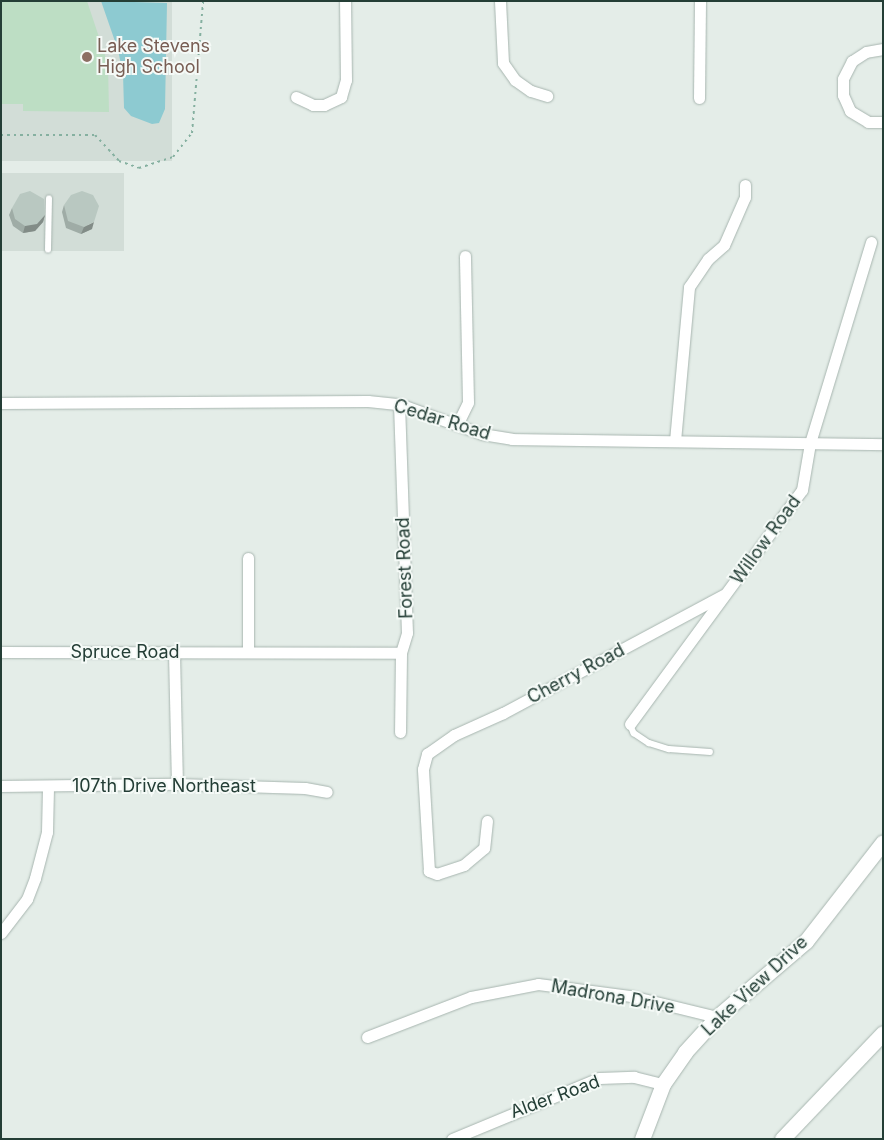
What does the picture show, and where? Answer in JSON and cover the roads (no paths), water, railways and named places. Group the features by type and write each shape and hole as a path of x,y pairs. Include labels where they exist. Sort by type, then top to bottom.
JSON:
{"street":[{"path":"296,97 313,105 324,105 341,97 346,80 345,1"},
{"path":"500,1 503,63 515,80 531,91 547,96"},
{"path":"699,98 700,1"},
{"path":"883,49 866,52 852,62 843,79 843,95 850,111 868,122 883,122"},
{"path":"675,441 689,287 708,259 724,245 745,196 745,185"},
{"name":"Willow Road","path":"630,724 725,594 743,574 802,490 810,443 872,242"},
{"path":"457,425 468,402 465,256"},
{"name":"Cedar Road","path":"1,403 368,401 399,404 482,434 512,439 883,444"},
{"name":"Forest Road","path":"399,404 407,633 401,653 400,732"},
{"path":"248,558 248,652"},
{"name":"Cherry Road","path":"487,821 484,848 464,865 437,874 429,871 424,769 427,754 454,735 503,713 725,594"},
{"name":"Spruce Road","path":"1,652 401,653"},
{"path":"174,653 177,784"},
{"name":"107th Drive Northeast","path":"1,786 48,787 177,784 305,788 327,792"},
{"path":"1,933 27,899 47,832 48,787"},
{"name":"Lake View Drive","path":"642,1139 663,1084 685,1052 717,1017 806,941 883,842"},
{"name":"Madrona Drive","path":"367,1037 471,997 538,984 631,996 717,1017"},
{"path":"782,1139 883,1033"},
{"name":"Alder Road","path":"452,1139 599,1078 634,1077 663,1084"}],"lane":[{"path":"48,250 49,199"},
{"path":"630,724 634,733 649,743 669,749 710,752"}],"water":[{"path":"101,1 167,3 165,109 159,123 152,124 131,116 124,108 123,74 118,50"}],"place":[{"name":"Lake Stevens High School","path":"87,57"}]}
